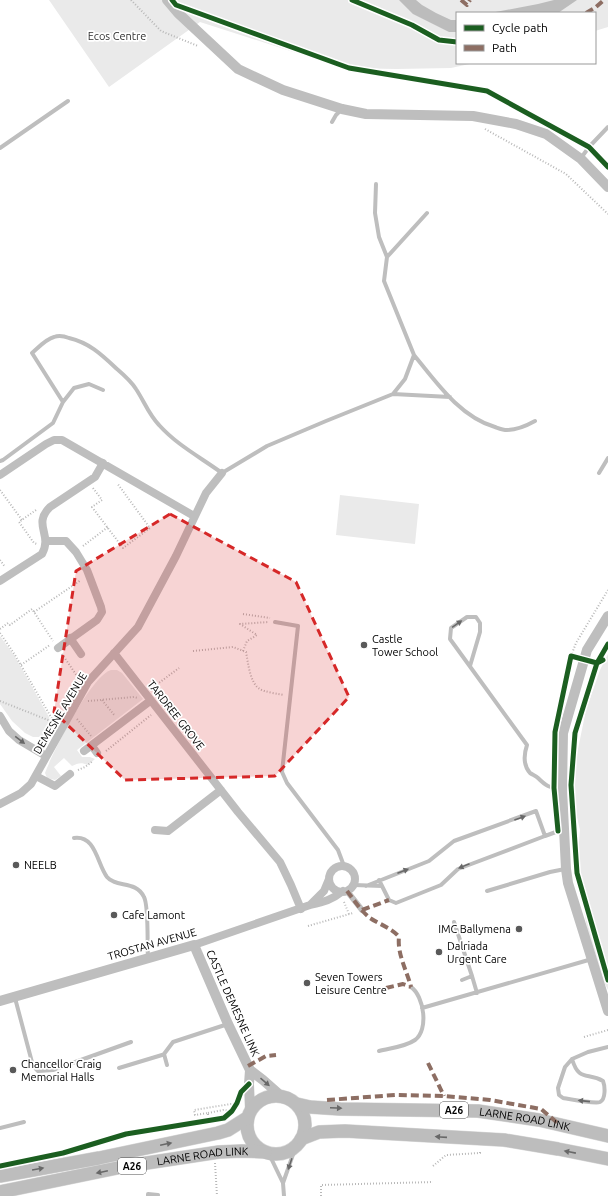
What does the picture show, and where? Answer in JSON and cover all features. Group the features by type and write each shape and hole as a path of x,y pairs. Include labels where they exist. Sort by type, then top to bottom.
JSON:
{"main road":[{"name":"A26","path":"248,1114 255,1103 262,1098 269,1096 280,1095 289,1098 297,1104"},
{"path":"297,1104 305,1121 305,1130 299,1143"},
{"name":"LARNE ROAD LINK","path":"297,1104 310,1107 340,1109 478,1111 540,1120 606,1135"},
{"path":"248,1114 246,1126 248,1135 258,1148 267,1153"},
{"name":"LARNE ROAD LINK","path":"0,1176 99,1158 218,1133 228,1130 248,1114"},
{"name":"A26","path":"267,1153 281,1154 290,1151 299,1143 319,1132 345,1131 504,1140 558,1149 608,1160"},
{"name":"LARNE ROAD LINK","path":"0,1192 128,1166 219,1152 242,1150 267,1153"}],"street":[{"path":"167,0 178,13 238,69 283,90 342,109 366,114 473,116 516,124 546,134 581,158 608,187"},
{"path":"0,475 46,444 54,440 62,440 194,516"},
{"path":"0,581 42,554 46,545 42,523 45,513 50,507 94,477 103,463"},
{"name":"DEMESNE AVENUE","path":"0,804 21,793 31,784 88,682 138,627 176,556 206,493 222,473"},
{"path":"46,545 66,541 76,552 89,575 102,612 97,620 58,648"},
{"path":"608,616 587,650 563,733 562,789 566,869 572,898 608,1011"},
{"path":"70,638 81,654"},
{"name":"TARDREE GROVE","path":"114,653 238,812 280,862 301,909"},
{"path":"84,751 120,724 147,697"},
{"path":"0,716 9,730 19,740 46,756"},
{"path":"94,744 99,754"},
{"path":"36,776 54,786 70,774"},
{"path":"154,830 168,831 221,790"},
{"path":"344,866 348,867 354,873 355,881 348,889 339,891 332,886 329,878 335,868 344,866"},
{"name":"TROSTAN AVENUE","path":"310,905 324,891 329,878"},
{"path":"348,889 362,910"},
{"name":"TROSTAN AVENUE","path":"0,1001 194,945 336,897 348,889"},
{"name":"CASTLE DEMESNE LINK","path":"194,945 228,1024 250,1070 280,1095"},
{"name":"CASTLE DEMESNE LINK","path":"248,1114 250,1070"}],"lane":[{"path":"0,148 68,101"},
{"path":"332,122 342,109"},
{"path":"581,158 608,127"},
{"path":"376,184 375,213 379,237 387,257 384,281 414,355 444,391 464,411 486,424 506,430 524,427 535,421"},
{"path":"387,257 426,213"},
{"path":"64,402 32,353 49,338 58,336 64,336 91,346 136,387 152,417 164,431 181,446 222,473 267,446 392,394 450,397"},
{"path":"392,394 405,379 414,355"},
{"path":"0,461 53,423 64,402 74,388 89,384 103,390"},
{"path":"599,473 608,458"},
{"path":"470,666 480,632 480,623 476,617 467,617 451,628 450,639 527,745 525,750 525,761 530,772 545,785 562,789"},
{"path":"275,622 298,626 282,772 287,783 338,850 344,866"},
{"path":"366,886 429,861 454,841 536,812 545,836"},
{"path":"380,880 389,900 396,903 441,885 458,869 564,829"},
{"path":"74,838 82,838 90,844 95,851 104,872 110,879 131,886 139,890 143,895 146,904 148,958"},
{"path":"487,891 550,872 566,869"},
{"path":"348,889 366,886 382,886"},
{"path":"454,922 477,993"},
{"path":"422,1008 592,959"},
{"path":"462,980 472,976"},
{"path":"379,1051 408,1044 414,1041 422,1029 422,1008 418,994 411,987"},
{"path":"14,997 33,1066 38,1071 53,1070 131,1042"},
{"path":"119,1068 164,1054 173,1042 228,1024"},
{"path":"572,1058 576,1069 580,1074 603,1081 604,1095 602,1101 595,1102 567,1099 560,1096 558,1088 567,1064 572,1058 608,1047"},
{"path":"164,1054 167,1065"},
{"path":"0,1128 24,1122"},
{"path":"284,1196 284,1183 299,1143"},
{"path":"267,1153 284,1183"},
{"path":"148,1196 148,1194 158,1195"}],"path":[{"path":"96,492 102,500 92,507 123,548 150,528 113,478 114,470"},
{"path":"0,490 22,520"},
{"path":"0,498 4,495"},
{"path":"45,513 36,510 19,522 34,543 46,545"},
{"path":"76,552 108,527"},
{"path":"34,612 89,575"},
{"path":"570,664 571,656 576,643 608,590"},
{"path":"0,629 8,623 10,625 32,609 54,642 22,665"},
{"path":"243,614 268,617 275,622"},
{"path":"243,651 246,641 257,635 240,624 275,622"},
{"path":"0,633 22,665 53,722 60,731"},
{"path":"193,651 233,647 246,652 253,682 260,690 290,696"},
{"path":"58,648 85,688"},
{"path":"571,656 585,659"},
{"path":"77,702 147,697 178,668"},
{"path":"102,700 120,724"},
{"path":"0,701 53,722"},
{"path":"70,774 85,767 99,754 157,710"},
{"path":"72,711 94,744"},
{"path":"348,910 349,914"},
{"path":"308,926 354,912"},
{"path":"584,1037 608,1030"},
{"path":"224,1118 232,1111 241,1092 249,1084"},
{"path":"232,1111 223,1110 208,1114 195,1115 194,1110 237,1103"},
{"path":"216,1106 217,1111"},
{"path":"433,1166 446,1155 480,1153 481,1139"},
{"path":"214,1161 217,1196"},
{"path":"321,1196 321,1186 433,1182"}],"highlighted area":[{"path":"170,514 296,582 349,697 275,776 125,780 54,712 76,571"}],"green space":[{"name":"Ecos Centre","path":"49,0 608,0 608,27 596,31 596,12 456,12 456,64 469,64 451,68 343,68 200,22 109,87"},
{"path":"340,495 419,504 415,544 336,535"},
{"path":"0,636 14,655 49,717 51,726 45,735 33,737 25,733 12,721 0,704"},
{"path":"608,654 608,990 592,959 577,868 580,830 570,788 586,710 600,670"},
{"path":"111,670 117,670 122,673 143,699 77,750 82,757 90,757 95,759 88,765 80,763 72,766 64,758 54,767 61,776 55,780 47,778 45,773 49,763 83,700 103,675"}],"shaded area":[{"path":"399,0 416,0 436,13 451,20 456,20 456,32 449,32 413,14"},
{"path":"554,0 577,0 559,12 495,12"}],"marked path":[{"path":"461,0 467,5 470,0"},
{"path":"588,12 604,0"},
{"path":"347,891 370,918 386,927 399,937 399,950 411,987"},
{"path":"362,910 389,900"},
{"path":"386,988 403,984 411,987"},
{"path":"248,1066 266,1056 276,1055"},
{"path":"428,1063 444,1096"},
{"path":"327,1100 395,1095 444,1096 490,1100 541,1109 560,1125"}],"cycle path":[{"path":"172,0 176,5 349,68 487,91 589,147 608,167"},
{"path":"352,0 412,25 439,40 456,42"},
{"path":"608,644 597,663 575,733 571,785 577,873 608,980"},
{"path":"558,831 554,788 555,732 571,656 597,663 603,660"},
{"path":"0,1166 63,1153 126,1134 224,1118 232,1111 241,1092 249,1084"}],"place":[{"name":"Castle Tower School","path":"364,645"},
{"name":"NEELB","path":"16,865"},
{"name":"Cafe Lamont","path":"114,915"},
{"name":"IMC Ballymena","path":"519,929"},
{"name":"Dalriada Urgent Care","path":"439,952"},
{"name":"Seven Towers Leisure Centre","path":"307,983"},
{"name":"Chancellor Craig Memorial Halls","path":"13,1070"}]}
